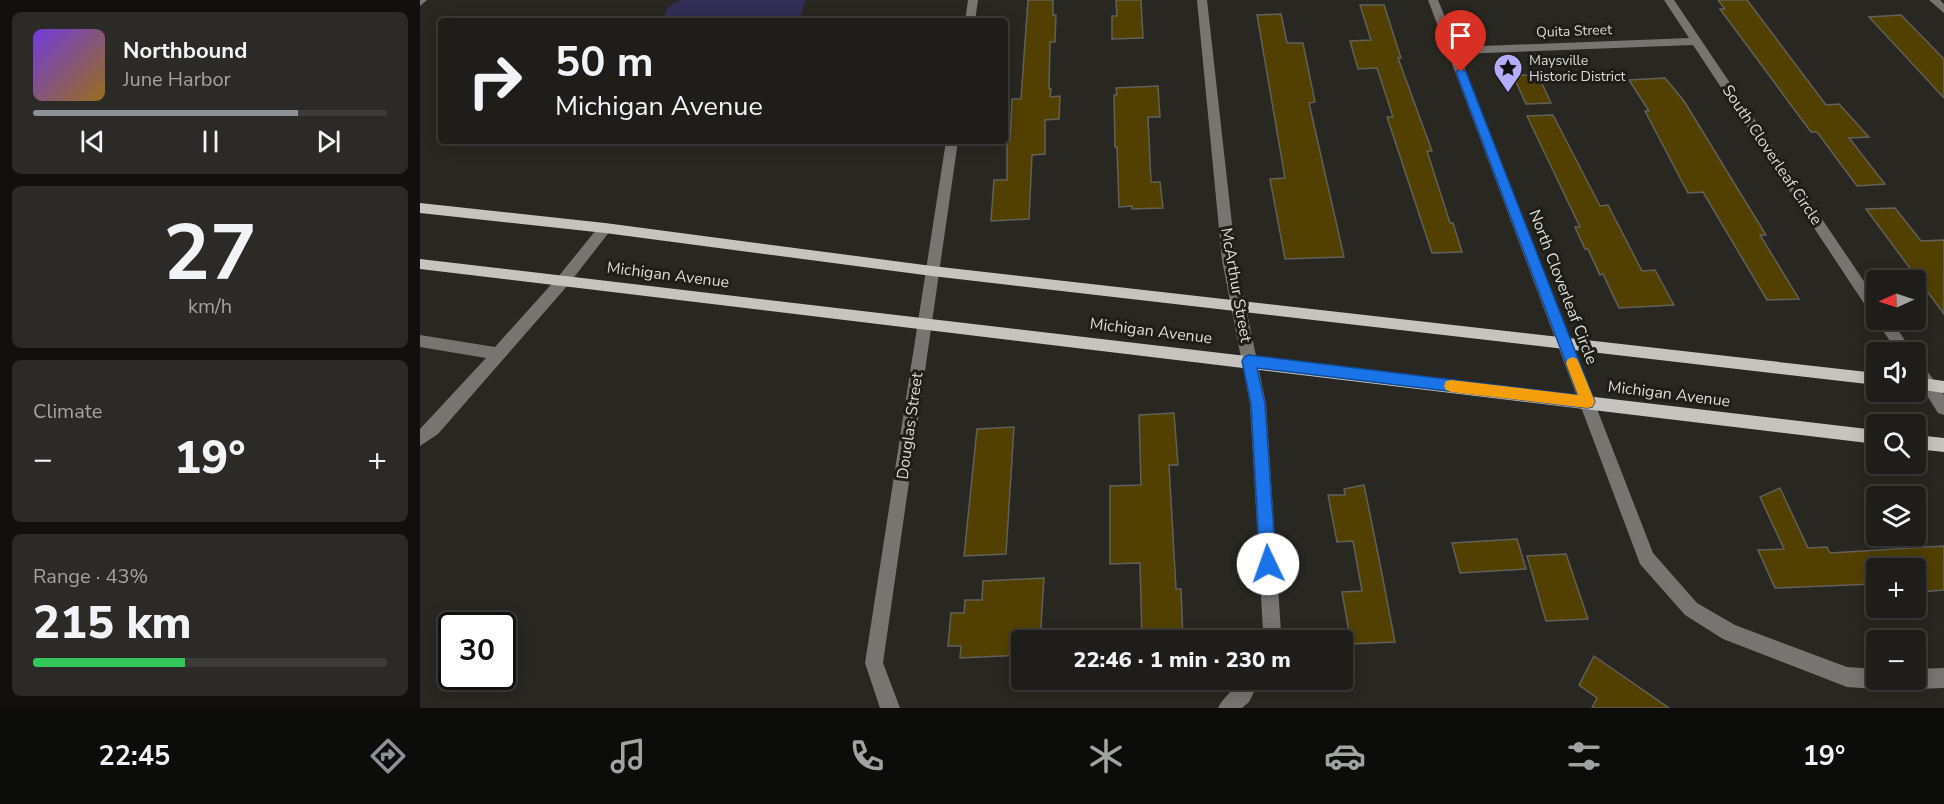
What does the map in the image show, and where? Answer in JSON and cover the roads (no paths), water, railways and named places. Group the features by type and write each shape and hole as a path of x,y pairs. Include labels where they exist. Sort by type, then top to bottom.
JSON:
{"main road":[{"name":"Michigan Avenue","path":"420,208 605,228 932,271 1238,307 1866,378"},
{"name":"Michigan Avenue","path":"420,264 1866,436"},
{"path":"1926,443 1944,445"}],"street":[{"path":"970,18 973,0"},
{"name":"McArthur Street","path":"1202,0 1228,260 1258,404 1272,630"},
{"name":"North Cloverleaf Circle","path":"1433,0 1646,558 1691,609 1730,632 1847,677 1866,678"},
{"name":"South Cloverleaf Circle","path":"1669,0 1866,295"},
{"path":"1935,0 1944,10"},
{"name":"Quita Street","path":"1453,51 1697,41"},
{"name":"Douglas Street","path":"890,708 874,663 952,144"},
{"path":"420,440 563,281 605,228"},
{"path":"420,341 499,354"},
{"path":"1929,385 1944,408"},
{"path":"1926,679 1944,678"},
{"path":"1228,708 1245,690"}],"place":[{"name":"Maysville Historic District","path":"1508,94"}]}
